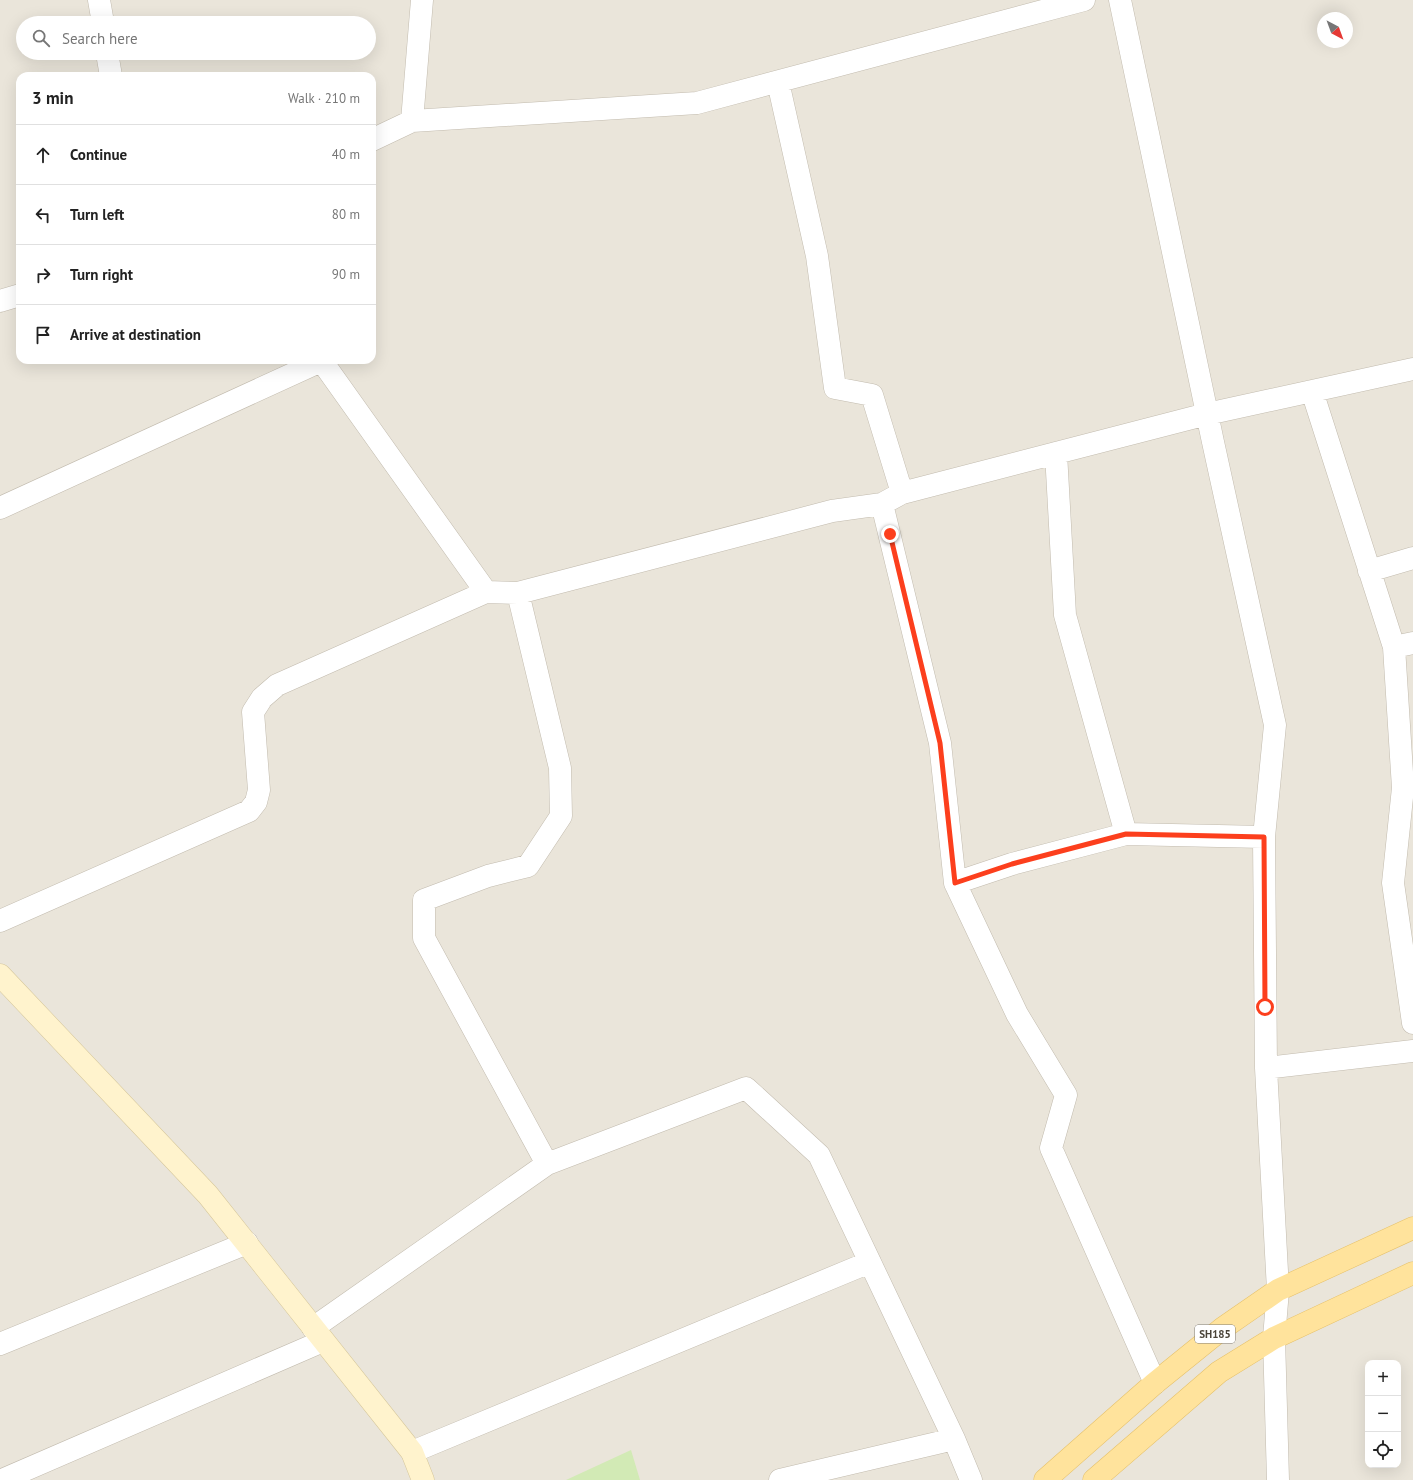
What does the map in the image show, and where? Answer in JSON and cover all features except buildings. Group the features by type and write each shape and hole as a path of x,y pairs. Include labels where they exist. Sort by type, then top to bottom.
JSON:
{"main road":[{"name":"SH185","path":"1045,1480 1155,1383 1223,1328 1278,1290 1413,1228"},
{"name":"SH185","path":"1094,1480 1219,1372 1274,1338 1413,1273"}],"street":[{"path":"99,0 102,16"},
{"path":"412,121 422,0"},
{"path":"376,138 412,121 697,103 1084,0"},
{"path":"1120,0 1207,414 1275,725 1264,837 1266,1068 1278,1290 1274,1338 1278,1480"},
{"path":"108,60 110,72"},
{"path":"778,82 817,256 835,388 872,395 902,492"},
{"path":"0,301 16,296"},
{"path":"0,508 312,364"},
{"path":"324,364 486,592"},
{"path":"0,921 249,811 256,802 259,790 253,712 262,698 278,685 486,592 518,593 832,511 882,504 902,492 1207,414 1413,369"},
{"path":"1312,391 1369,571 1404,645 1408,786 1393,883 1413,1023"},
{"path":"1056,453 1065,615 1126,834"},
{"path":"882,504 940,743 955,883 1017,1014 1066,1095 1051,1148 1155,1383"},
{"path":"1369,571 1413,558"},
{"path":"518,593 560,768 561,816 528,866 488,876 424,900 424,938 547,1164"},
{"path":"955,883 1012,864 1126,834 1264,837"},
{"path":"0,975 208,1195 412,1452 423,1480"},
{"path":"1266,1068 1413,1051"},
{"path":"2,1480 318,1334 547,1164 746,1088 819,1155 954,1439 971,1480"},
{"path":"0,1344 247,1243"},
{"path":"412,1452 870,1262"},
{"path":"780,1480 954,1439"}],"shaded area":[{"path":"0,0 1413,0 1413,1480 0,1480"}],"green space":[{"path":"631,1450 640,1480 566,1480"}],"route":[{"path":"890,534 940,743 955,883 1012,864 1126,834 1264,837 1265,1007"}]}
